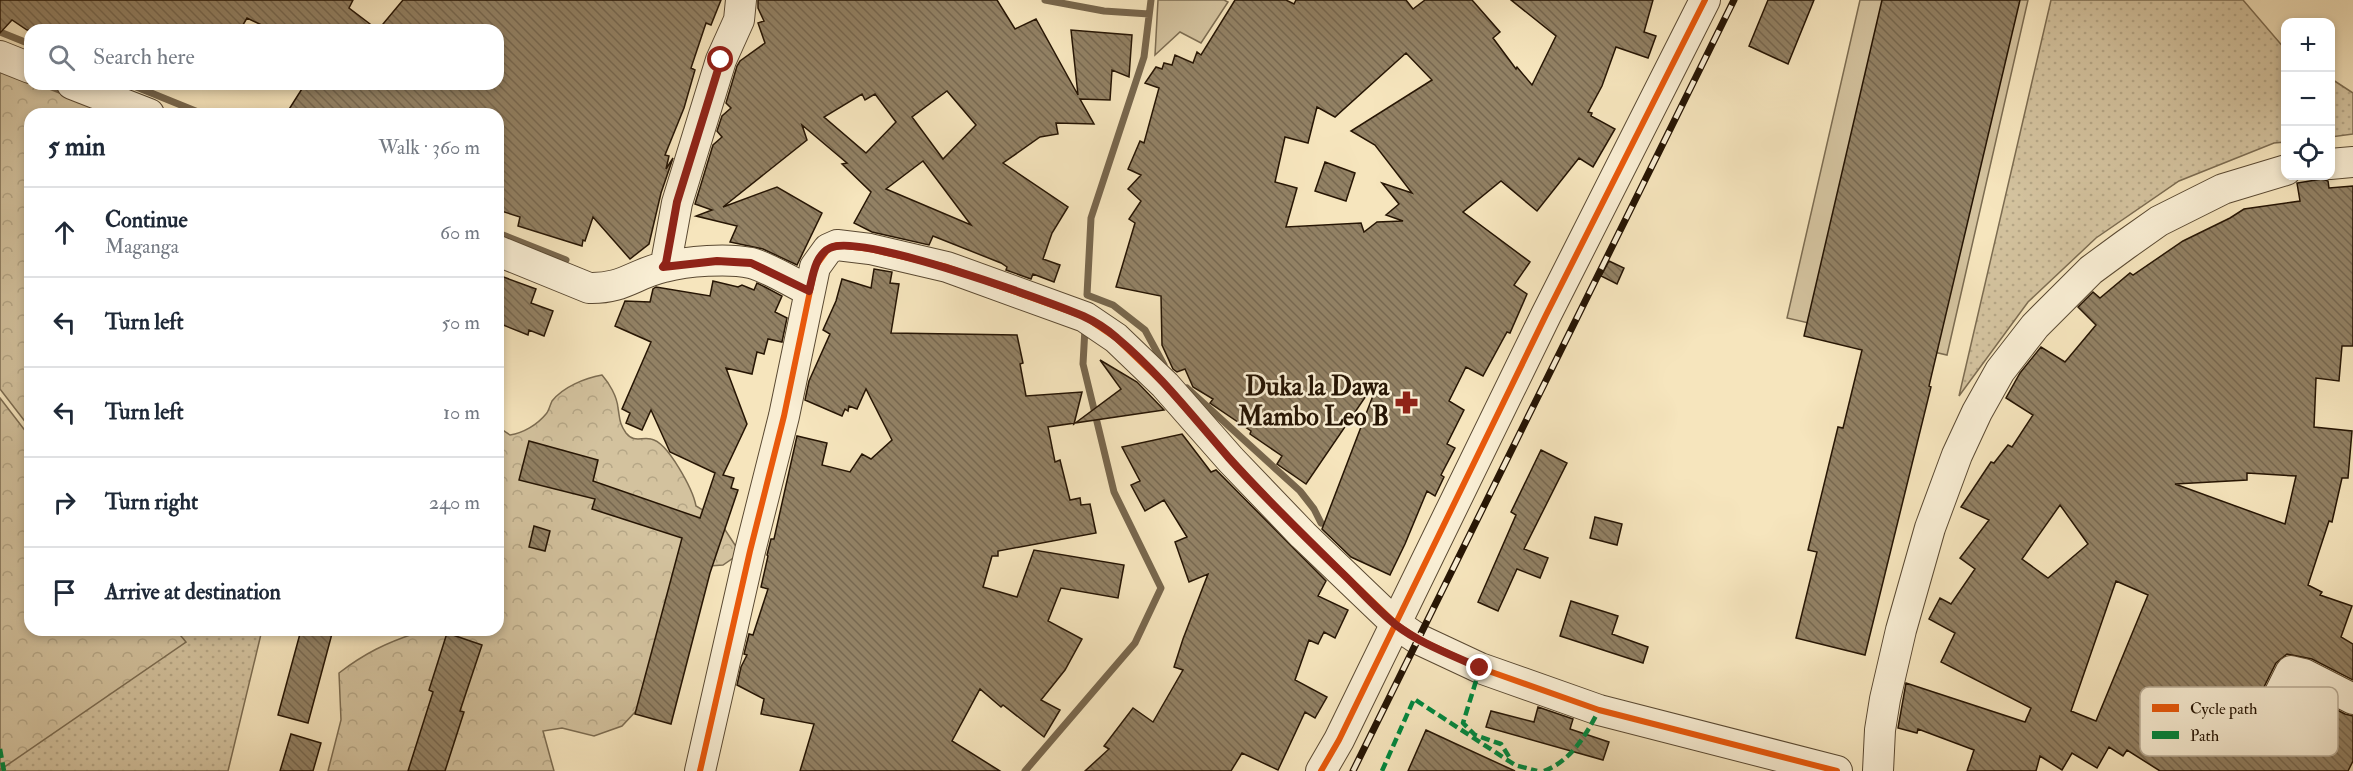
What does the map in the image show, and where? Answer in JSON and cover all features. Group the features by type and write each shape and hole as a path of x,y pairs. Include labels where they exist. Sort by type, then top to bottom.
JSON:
{"street":[{"path":"663,267 666,263 677,202 721,60 739,20 741,0"},
{"path":"1321,771 1339,740 1396,624 1545,315 1705,0"},
{"path":"0,56 24,66"},
{"path":"87,90 134,108"},
{"path":"2335,164 2353,162"},
{"path":"1878,771 1880,730 1886,699 1901,630 1930,528 1957,455 2000,371 2035,326 2091,270 2125,245 2159,221 2203,198 2251,179 2281,171"},
{"path":"700,771 750,551 784,416 815,267 821,255 837,245 870,249 946,267 1085,317 1116,338 1165,385 1255,485 1396,624 1418,639 1480,668 1599,710 1837,771"},
{"path":"504,253 589,288 624,284 663,267 717,261 751,263 809,291"},
{"path":"2283,687 2291,671 2304,674 2329,687"},
{"path":"2338,691 2353,699"}],"green space":[{"path":"1158,0 1224,0 1228,2 1201,43 1180,32 1155,55"},
{"path":"1860,0 2028,0 1947,355 1787,318"},
{"path":"2051,0 2243,0 2281,44 2281,142 2274,143 2179,181 2096,238 2028,302 1959,396"},
{"path":"0,70 24,79 24,90 52,90 97,108 24,108 24,420 0,389"},
{"path":"2335,81 2353,93 2353,134 2335,136"},
{"path":"602,375 614,394 621,424 626,433 635,439 651,439 665,448 685,479 696,506 718,519 737,548 736,556 723,565 709,566 650,696 622,726 594,736 562,728 543,731 554,771 328,771 341,720 339,673 367,654 408,636 504,636 504,431 510,435 515,434 534,425 548,411 552,401 562,391 589,378"},
{"path":"0,398 24,429 24,636 181,636 186,642 0,770"},
{"path":"129,636 261,636 228,771 0,771 0,700"}],"building":[{"path":"0,0 353,0 349,8 370,24 260,24 247,18 244,24 24,24 24,28 12,20 0,33"},
{"path":"403,0 721,0 711,25 706,23 691,68 695,70 684,108 665,155 669,156 666,169 673,158 661,193 649,244 630,259 593,217 582,246 518,226 520,217 504,212 504,108 290,108 301,90 504,90 504,24 383,24"},
{"path":"758,0 997,0 1015,29 1036,19 1078,95 1071,30 1132,35 1129,77 1112,70 1110,100 1080,99 1094,124 1056,123 1058,134 1040,137 1003,163 1068,207 1052,233 1043,259 1060,265 1054,282 1033,274 1031,279 1006,270 1007,267 1001,263 933,236 929,245 872,232 854,223 871,192 842,164 847,163 802,125 807,140 723,207 777,187 822,213 797,265 763,249 730,242 737,226 696,216 712,210 695,204 713,145 722,137 717,131 722,116 731,108 726,103 737,66 740,61 765,43 758,23 764,21 758,8","holes":["947,91 976,125 943,159 912,117","862,94 865,100 875,94 896,122 866,153 824,117","923,161 971,225 886,189"]},
{"path":"1235,0 1286,0 1294,4 1296,0 1406,0 1413,9 1425,0 1472,0 1500,32 1493,38 1516,69 1517,67 1532,85 1556,36 1511,0 1653,0 1644,32 1656,36 1648,58 1616,47 1602,86 1588,112 1615,129 1593,167 1579,158 1537,211 1501,181 1463,212 1530,262 1514,285 1527,294 1510,333 1507,332 1483,376 1466,367 1449,401 1464,410 1447,444 1455,448 1441,475 1444,477 1435,496 1427,491 1390,575 1351,557 1322,529 1374,393 1370,390 1306,484 1277,464 1282,456 1210,403 1213,399 1193,387 1185,369 1177,372 1173,369 1162,345 1161,296 1116,287 1135,223 1129,219 1141,201 1128,189 1141,175 1128,169 1140,141 1144,143 1159,88 1145,83 1156,67 1162,69 1164,63 1172,65 1175,55 1193,63 1197,52 1201,55","holes":["1406,53 1432,80 1351,131 1375,145 1412,193 1382,183 1399,204 1386,215 1403,221 1377,222 1364,232 1361,223 1286,227 1297,188 1275,182 1285,137 1308,143 1317,107 1335,117"]},
{"path":"1768,0 1814,0 1788,64 1749,46"},
{"path":"1882,0 2020,0 1929,386 1931,387 1865,655 1796,638 1817,552 1808,550 1838,427 1843,428 1862,350 1804,336"},
{"path":"1325,162 1355,173 1346,201 1315,191"},
{"path":"2325,180 2328,181 2329,188 2353,186 2353,346 2342,346 2339,381 2316,378 2314,427 2352,431 2348,478 2342,478 2332,522 2329,521 2308,585 2322,592 2320,595 2352,606 2341,637 2353,644 2353,680 2312,659 2287,654 2276,663 2264,687 2140,687 2140,756 2338,756 2338,710 2353,716 2353,761 2348,771 2160,771 2127,750 2123,756 2109,747 2097,768 2072,753 2062,770 2040,756 2036,771 1967,771 1974,750 1918,729 1917,733 1898,728 1906,683 2025,722 2031,708 1941,662 1955,633 1929,619 1940,598 1951,604 1975,569 1960,558 1989,520 1961,507 1991,462 1994,463 2008,445 2012,447 2033,415 2006,398 2020,373 2041,347 2065,362 2096,325 2078,307 2093,292 2100,298 2130,273 2133,275 2183,241 2244,209 2300,201 2297,183","holes":["2247,473 2296,476 2285,524 2175,484 2247,480","2060,505 2088,544 2048,578 2022,559","2116,581 2148,595 2096,721 2071,711"]},
{"path":"1609,261 1624,268 1617,284 1601,276"},
{"path":"874,269 892,272 890,283 899,284 891,333 1017,335 1023,363 1020,364 1026,396 1082,392 1074,423 1048,427 1055,462 1060,460 1070,500 1080,498 1081,505 1090,504 1096,533 998,551 998,556 992,556 983,587 1017,597 1034,550 1124,565 1118,598 1061,588 1048,621 1082,639 1065,670 1041,700 1060,710 1044,737 980,689 952,741 1000,771 800,771 814,724 761,714 764,699 737,685 741,667 747,655 744,654 749,634 753,635 768,589 761,587 767,555 771,539 774,539 797,436 827,443 822,465 850,472 862,454 871,459 892,440 866,389 857,409 849,406 848,411 845,409 842,416 805,400 809,381 830,334 823,330 836,301 842,279 871,288"},
{"path":"504,277 536,289 531,303 553,311 544,336 529,330 528,335 504,325"},
{"path":"713,281 738,287 742,285 754,290 757,283 782,296 775,312 787,318 782,342 768,339 764,354 757,352 752,374 726,368 747,424 723,475 734,478 731,488 738,490 710,573 671,724 635,714 682,538 592,509 595,499 519,480 529,441 598,460 593,481 700,518 715,473 670,452 651,410 642,430 626,423 630,413 622,409 651,342 615,326 625,301 650,302 653,289 656,287 710,296"},
{"path":"1100,360 1137,382 1164,410 1075,423 1121,389"},
{"path":"1182,434 1211,472 1216,470 1326,581 1318,596 1348,610 1335,638 1324,632 1318,644 1309,640 1295,680 1327,697 1315,718 1305,712 1278,770 1242,753 1231,771 1085,771 1109,749 1104,746 1133,708 1153,722 1183,670 1174,667 1208,574 1189,582 1175,542 1187,537 1164,500 1145,511 1131,485 1140,481 1122,447"},
{"path":"1541,450 1567,463 1524,549 1548,558 1540,578 1517,569 1498,611 1478,602 1516,515 1511,512"},
{"path":"1595,517 1622,524 1617,545 1590,538"},
{"path":"534,526 550,531 545,551 529,547"},
{"path":"1571,601 1618,616 1612,634 1648,647 1643,663 1560,636"},
{"path":"299,636 331,636 308,723 278,715"},
{"path":"446,636 456,636 482,645 460,711 464,712 445,771 408,771 433,692 429,690"},
{"path":"1538,707 1573,719 1570,729 1609,742 1603,760 1486,727 1491,711 1534,722"},
{"path":"1426,730 1454,743 1515,771 1408,771"},
{"path":"291,734 321,743 313,771 280,771"}],"waterway":[{"path":"1045,0 1104,11 1149,14"},
{"path":"1151,0 1144,57 1091,218 1087,295 1113,305 1145,330 1164,365"},
{"path":"0,32 24,42"},
{"path":"144,90 188,108"},
{"path":"504,235 566,260"},
{"path":"1025,771 1135,643 1161,588 1114,492 1083,364 1085,328"},
{"path":"1187,388 1300,491 1314,509 1321,523"}],"railway":[{"path":"1353,771 1734,0"}],"marked path":[{"path":"1480,668 1463,723 1475,735 1501,744 1511,760"},
{"path":"1382,771 1414,699 1515,765 1537,771"},
{"path":"1544,771 1554,767 1570,754 1589,729 1599,710"},
{"path":"0,749 4,771"}],"cycle path":[{"path":"1321,771 1339,740 1546,315 1705,0"},
{"path":"700,771 750,551 784,416 815,267 828,249 837,245 870,249 947,267 1085,317 1116,338 1165,385 1231,460 1303,535 1396,624 1418,639 1480,668 1599,710 1837,771"}],"place":[{"name":"Duka la Dawa Mambo Leo B","path":"1407,402"}],"route":[{"path":"721,60 677,202 666,263 663,267 717,261 751,263 809,291 815,267 821,255 837,245 850,246 946,267 1085,317 1116,338 1165,385 1231,460 1303,535 1396,624 1418,639 1480,668"}]}
